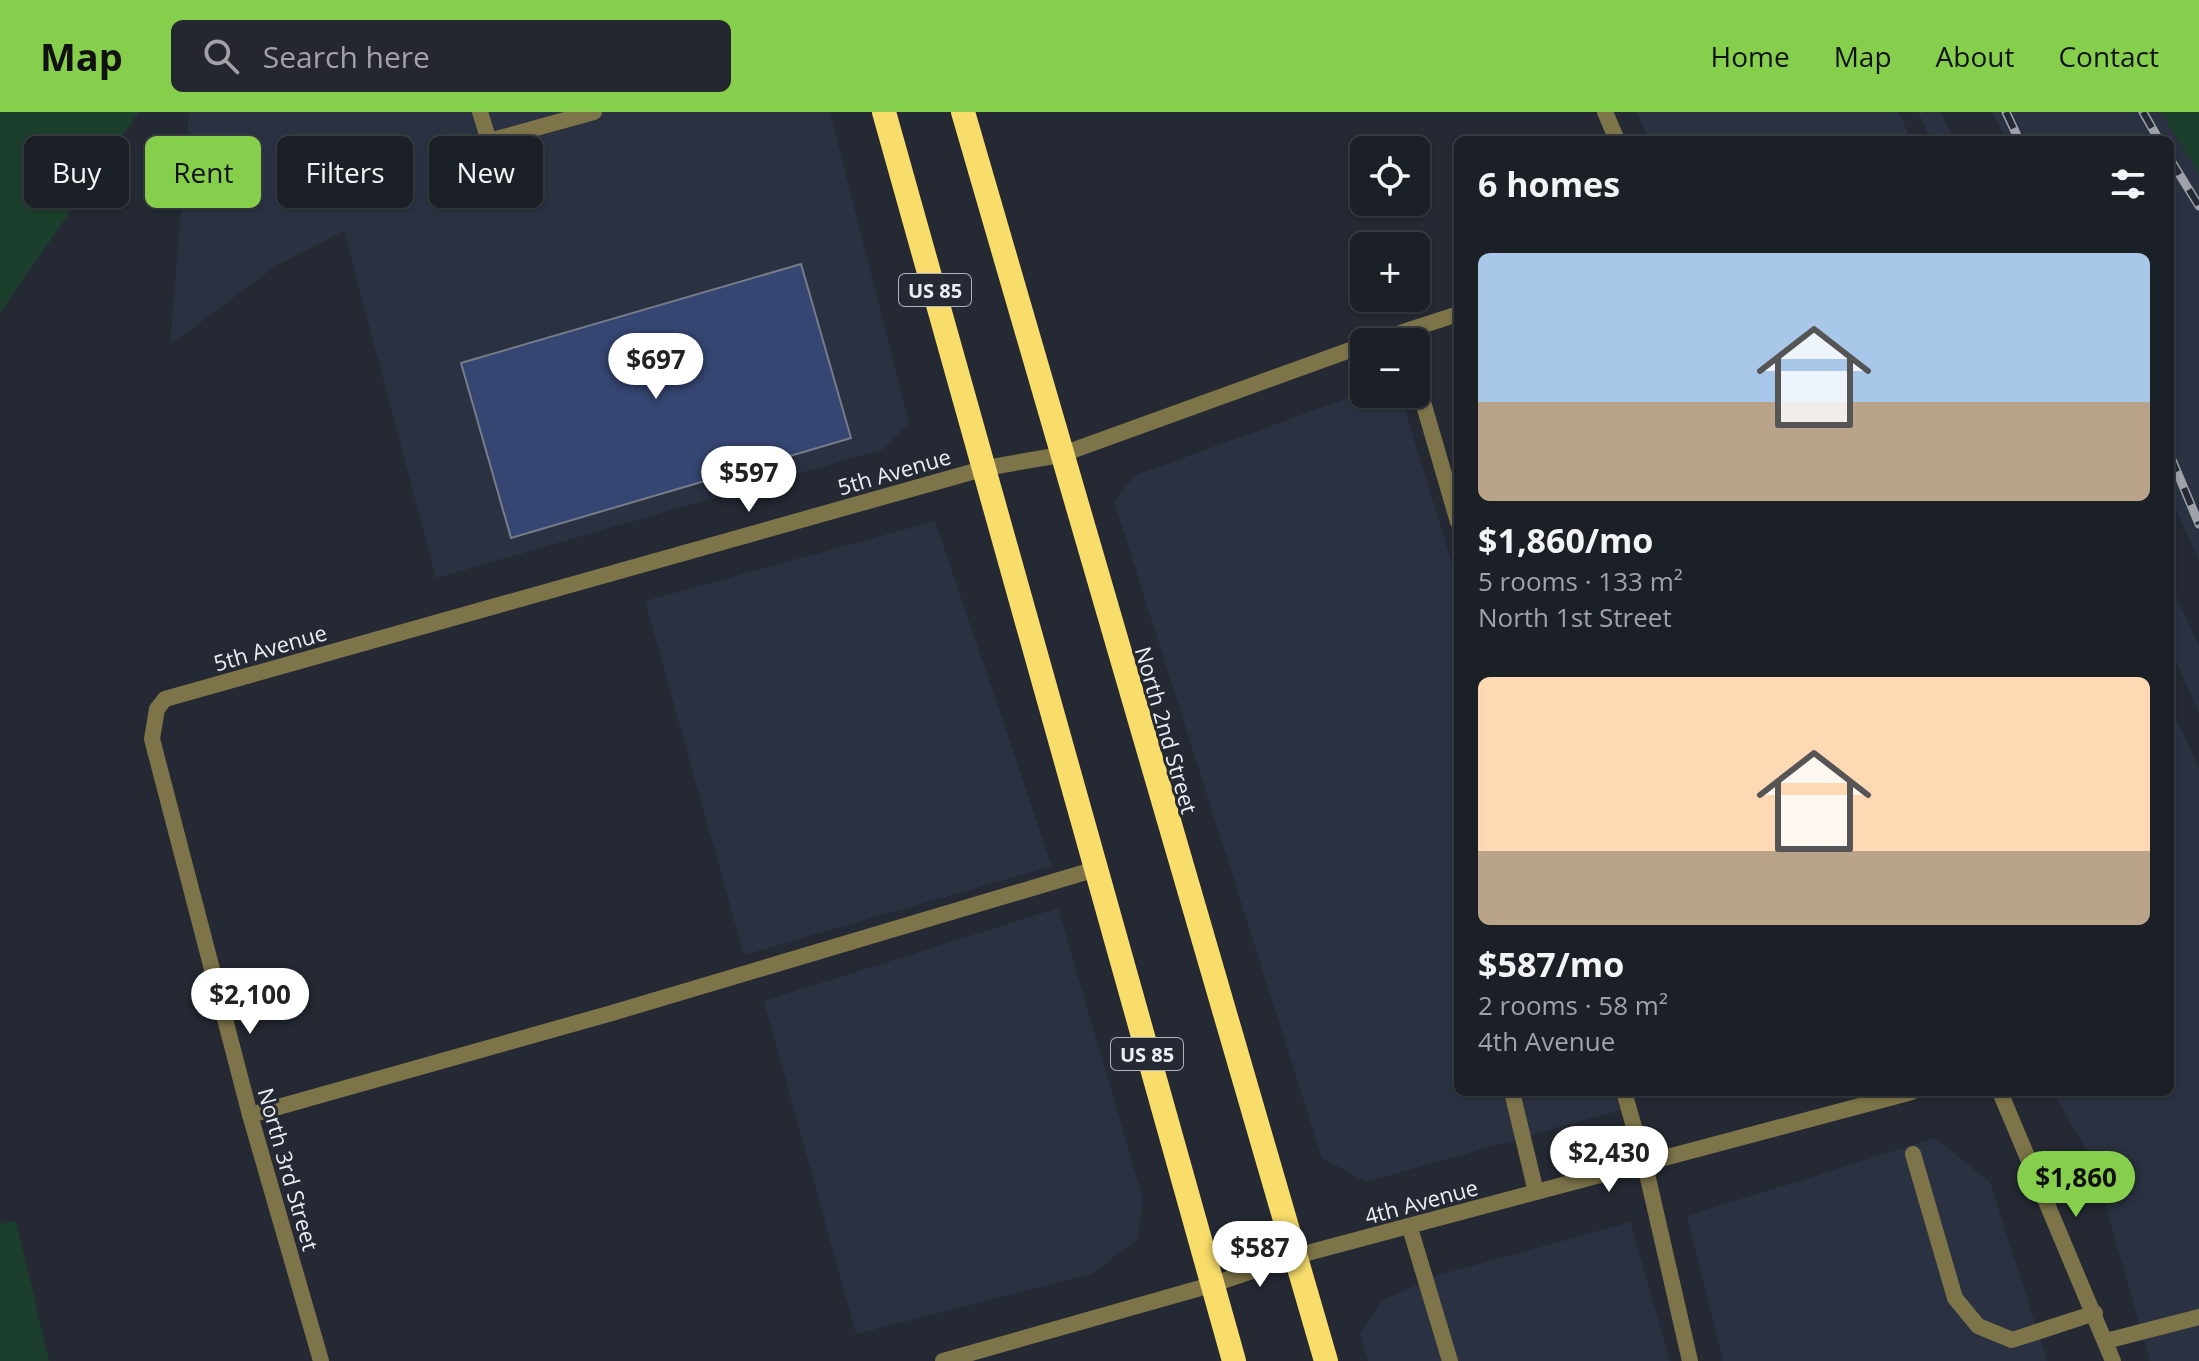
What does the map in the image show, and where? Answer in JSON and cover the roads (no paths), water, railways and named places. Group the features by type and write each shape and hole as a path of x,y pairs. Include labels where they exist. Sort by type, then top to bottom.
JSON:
{"highway":[{"name":"US 85","path":"884,112 1234,1361"},
{"name":"North 2nd Street","path":"963,112 1060,455 1326,1361"}],"street":[{"path":"480,112 489,141 594,112"},
{"path":"1605,112 1615,136"},
{"path":"1424,328 1454,316"},
{"name":"5th Avenue","path":"157,709 165,699 986,468 1060,455 1350,350"},
{"path":"1425,408 1454,508"},
{"name":"North 3rd Street","path":"157,709 152,739 250,1115 321,1361"},
{"path":"250,1115 612,1013 1096,869"},
{"path":"1513,1096 1536,1192"},
{"path":"1625,1096 1645,1165 1690,1361"},
{"name":"4th Avenue","path":"943,1361 1211,1285 1296,1256 1897,1096"},
{"path":"2002,1096 2113,1361"},
{"path":"1913,1154 1955,1298 1978,1326 2012,1340 2095,1313"},
{"path":"1410,1228 1450,1361"},
{"path":"2106,1341 2199,1317"}],"railway":[{"path":"2006,112 2017,136"},
{"path":"2143,112 2157,136"},
{"path":"2174,165 2199,206"},
{"path":"2174,465 2199,524"}]}
